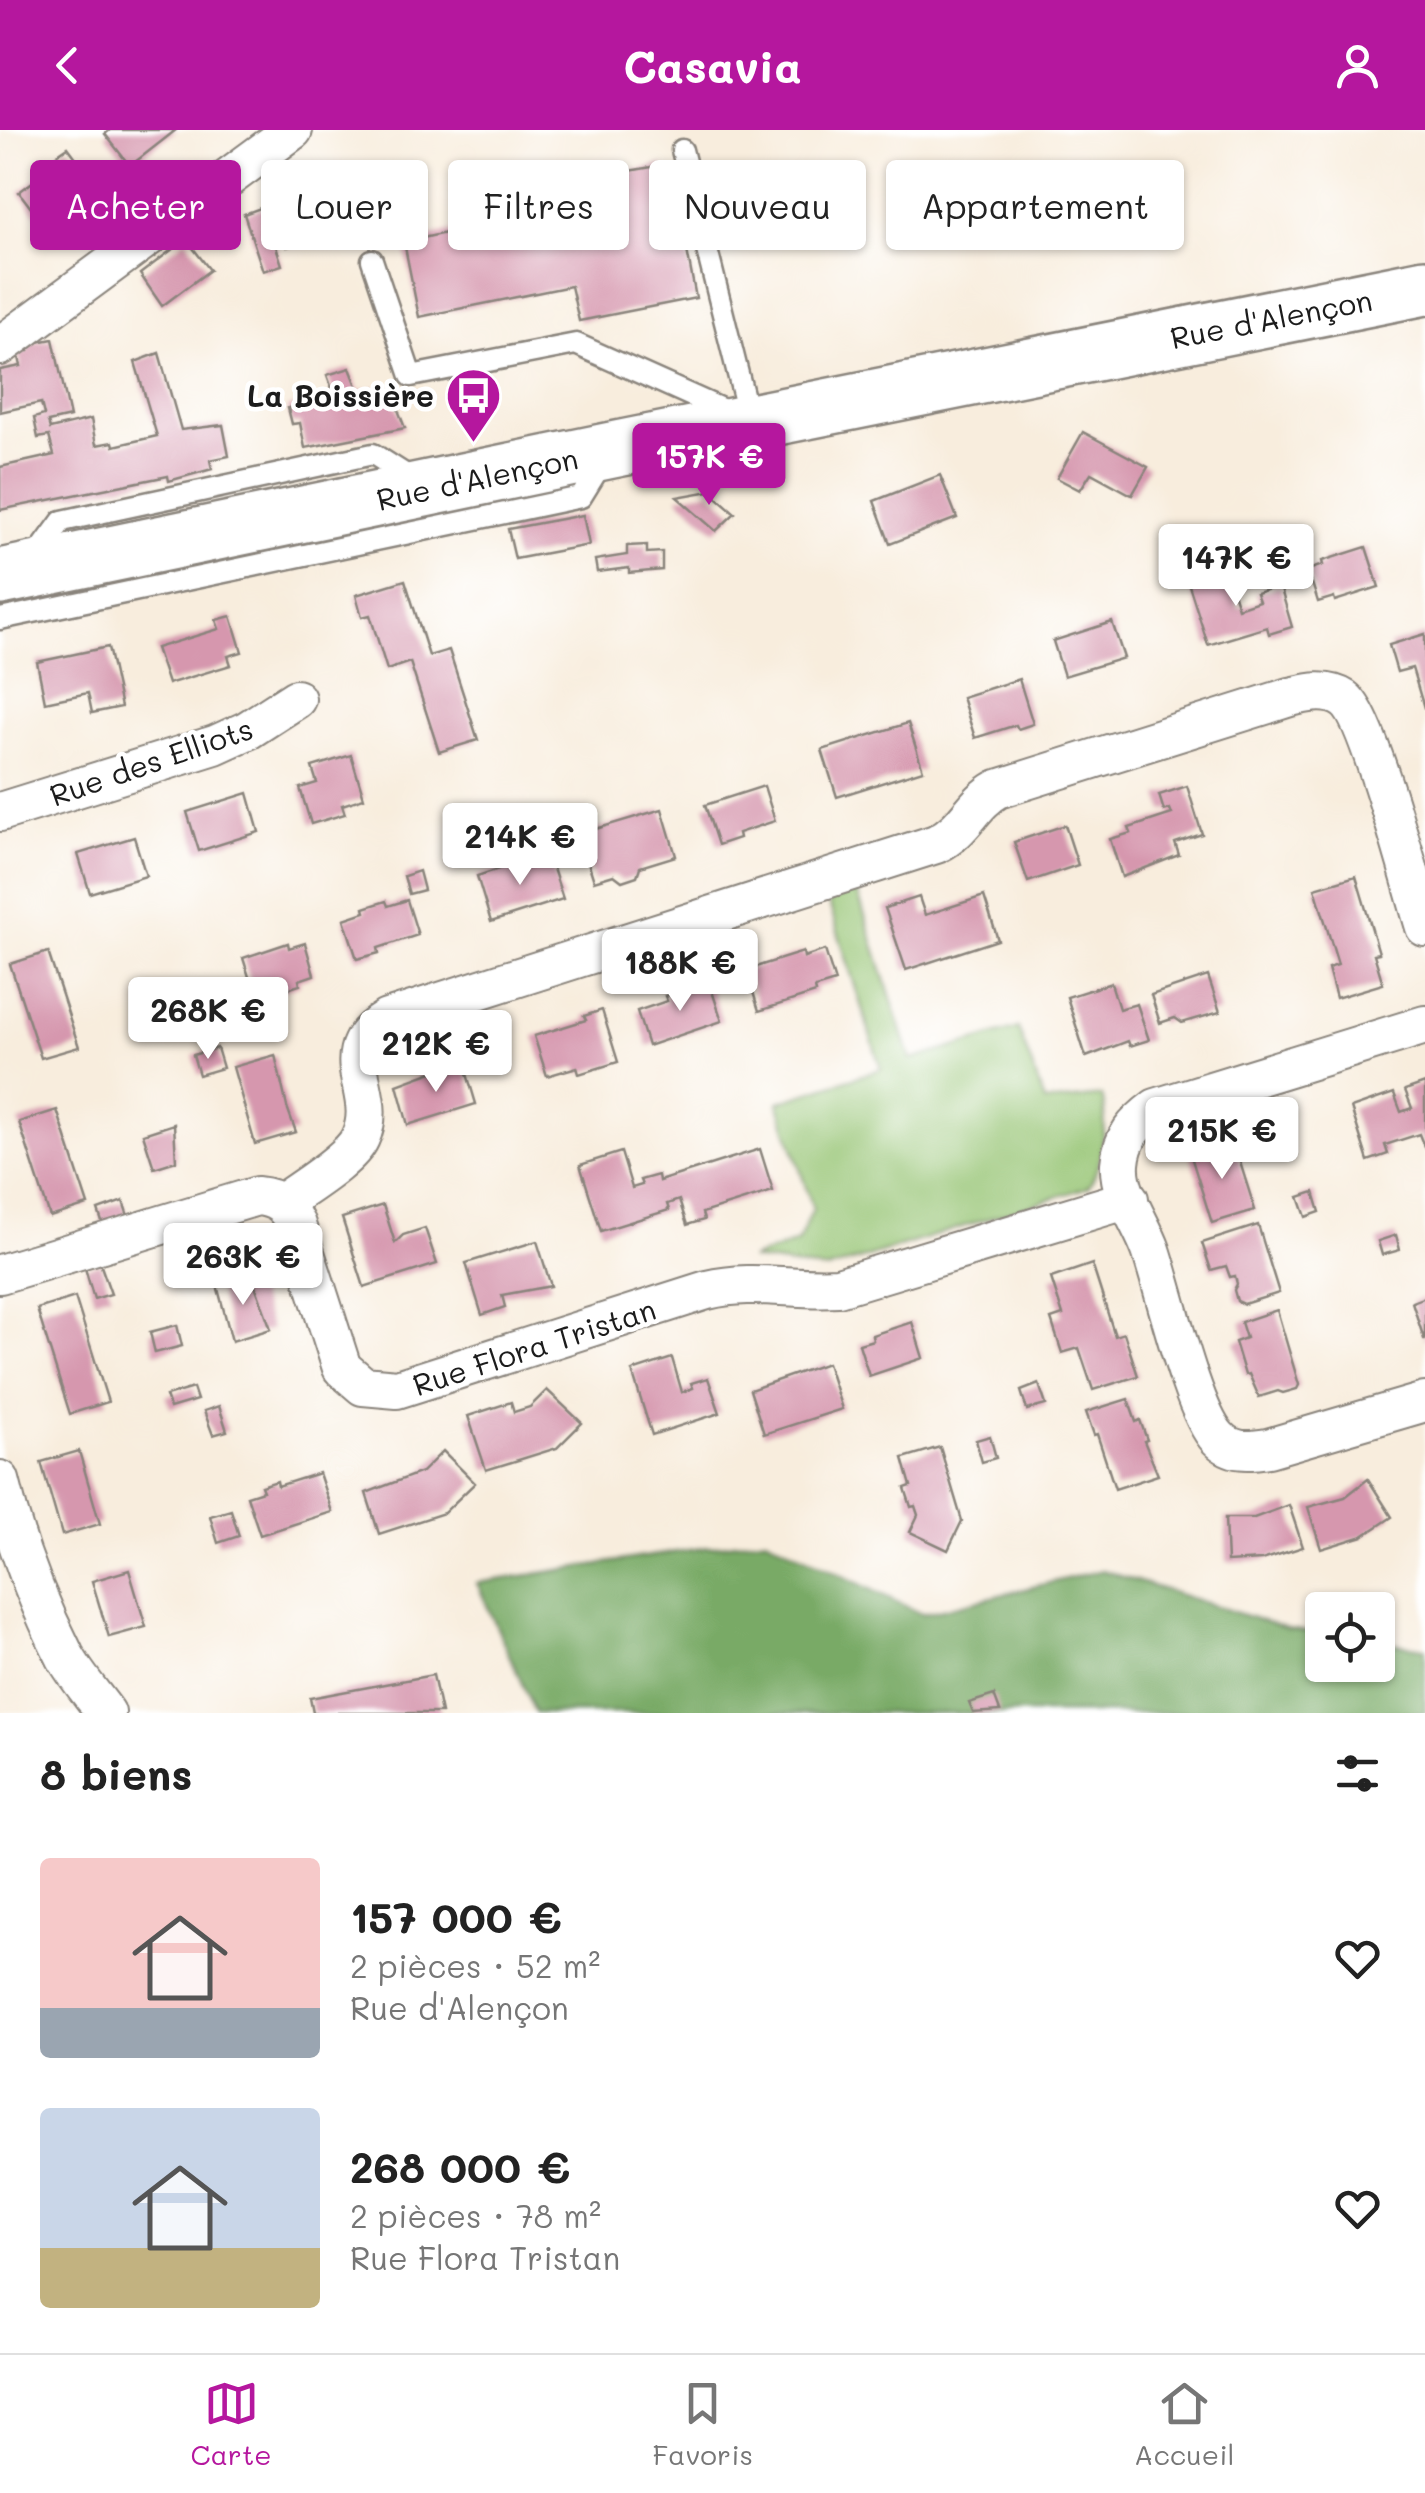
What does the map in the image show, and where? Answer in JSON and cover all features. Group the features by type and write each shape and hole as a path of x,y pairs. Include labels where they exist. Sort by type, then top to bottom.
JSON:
{"main road":[{"name":"Rue d'Alençon","path":"8,589 427,488 1425,287"}],"street":[{"path":"0,346 293,130"},
{"path":"0,1274 256,1196 282,1203 359,1142 365,1125 358,1054 363,1038 387,1018 936,844 962,828 986,796 998,790 1302,694 1330,693 1344,698 1359,720 1425,927"},
{"name":"Rue des Elliots","path":"0,812 215,745 248,730 296,699"},
{"path":"1425,1025 1156,1108 1139,1120 1122,1149 1122,1184 1150,1247 1198,1399 1211,1429 1232,1448 1268,1448 1425,1402"},
{"name":"Rue Flora Tristan","path":"282,1203 296,1225 342,1368 363,1386 380,1390 418,1384 707,1290 754,1282 812,1289 838,1287 1129,1199"},
{"path":"0,1480 8,1516 67,1659 106,1713"}],"lane":[{"path":"682,150 750,422"},
{"path":"372,260 411,376 576,344 750,422"},
{"path":"8,589 580,496 612,450"}],"green space":[{"path":"857,891 911,1060 1018,1028 1045,1102 1102,1096 1104,1129 1097,1168 1088,1187 827,1270 750,1259 798,1242 813,1209 778,1102 881,1069 828,900"},
{"path":"766,1538 922,1614 1102,1570 1305,1632 1305,1682 1395,1682 1395,1644 1425,1648 1425,1713 535,1713 477,1583"}],"building":[{"path":"110,130 176,130 138,160 125,160 105,134"},
{"path":"68,147 78,160 54,160"},
{"path":"649,167 649,250 687,250 696,298 579,321 571,286 419,317 406,250 428,250 428,237 448,233 448,250 629,250 629,171"},
{"path":"30,184 30,207 19,192"},
{"path":"261,208 261,250 277,250 282,265 263,271 244,214"},
{"path":"172,250 195,250 210,270 162,306 140,274"},
{"path":"53,339 70,417 48,422 50,429 91,419 96,445 113,442 114,446 157,436 135,362 159,353 181,430 223,425 229,456 210,460 212,469 169,481 168,476 0,510 0,467 54,455 49,436 38,438 34,418 44,415 41,403 0,412 0,370 21,366 18,353 29,351 27,344"},
{"path":"350,368 359,391 375,387 394,399 405,428 305,448 300,423 292,424 288,408 334,394 327,375"},
{"path":"1083,432 1148,467 1132,495 1091,473 1080,490 1057,478"},
{"path":"940,475 957,518 890,544 874,501"},
{"path":"710,491 735,513 716,531 677,497"},
{"path":"583,515 589,545 515,559 508,529"},
{"path":"647,545 647,553 662,552 662,570 629,573 629,568 597,572 595,560 627,555 627,546"},
{"path":"1366,547 1379,587 1335,601 1334,597 1318,602 1308,570 1323,565 1322,561"},
{"path":"1226,570 1238,608 1259,601 1256,593 1280,586 1292,627 1269,634 1267,627 1208,645 1188,582"},
{"path":"405,580 429,656 449,650 478,740 439,752 410,662 387,670 370,615 362,617 356,595"},
{"path":"231,616 242,652 228,656 231,665 168,684 156,648 219,629 216,620"},
{"path":"1112,622 1124,658 1064,676 1053,641"},
{"path":"1425,634 1424,708 1412,668 1397,672 1389,645"},
{"path":"108,647 121,707 92,713 88,693 45,702 37,662"},
{"path":"1019,679 1033,724 1018,729 1016,725 975,738 962,697"},
{"path":"908,723 923,770 837,797 822,750"},
{"path":"351,755 364,798 342,805 345,814 311,824 300,788 317,783 312,767"},
{"path":"764,786 775,821 738,833 739,838 718,845 705,805"},
{"path":"1187,786 1202,834 1175,843 1179,855 1122,877 1110,839 1131,833 1129,828 1172,814 1170,809 1164,811 1159,795"},
{"path":"248,793 259,832 199,851 187,812"},
{"path":"662,809 676,856 640,867 637,876 622,881 614,875 594,881 579,834"},
{"path":"1065,825 1078,865 1028,882 1014,842"},
{"path":"134,837 146,876 90,893 78,854"},
{"path":"548,853 563,899 491,922 477,876"},
{"path":"419,871 424,890 409,894 404,876"},
{"path":"1356,876 1379,953 1374,954 1383,984 1336,998 1328,968 1338,965 1315,888"},
{"path":"984,896 998,940 906,970 885,908 919,897 925,915"},
{"path":"407,900 418,935 357,959 344,919 386,901 388,906"},
{"path":"288,943 289,948 305,943 314,975 299,980 300,985 256,999 243,958"},
{"path":"825,950 835,982 815,988 816,993 759,1011 746,970 803,952 804,957"},
{"path":"48,952 79,1047 41,1058 10,964"},
{"path":"1208,976 1220,1012 1182,1023 1175,1018 1160,1023 1151,995"},
{"path":"709,982 722,1021 648,1046 637,1011 667,1001 665,996"},
{"path":"1111,983 1119,1009 1137,1004 1149,1040 1130,1046 1128,1041 1086,1057 1067,997"},
{"path":"602,1010 618,1062 579,1074 577,1067 547,1076 534,1036 586,1020 584,1016"},
{"path":"217,1048 223,1068 199,1075 193,1055"},
{"path":"275,1055 296,1132 255,1144 233,1067"},
{"path":"446,1067 448,1073 465,1067 476,1104 408,1125 397,1085"},
{"path":"1425,1083 1425,1149 1419,1134 1385,1145 1388,1154 1368,1161 1351,1108 1394,1093 1401,1112 1412,1108 1405,1090"},
{"path":"57,1110 88,1205 50,1217 19,1122"},
{"path":"174,1124 176,1161 154,1168 143,1134"},
{"path":"1233,1140 1255,1210 1212,1223 1190,1153"},
{"path":"760,1149 773,1191 702,1213 704,1220 687,1225 679,1200 667,1204 669,1210 601,1231 580,1165 621,1152 632,1188 642,1185 640,1180 658,1175 659,1181"},
{"path":"1314,1192 1320,1212 1306,1217 1299,1197"},
{"path":"123,1201 129,1219 104,1228 98,1210"},
{"path":"383,1205 395,1243 403,1235 425,1228 437,1264 364,1287 342,1218"},
{"path":"1258,1225 1279,1293 1244,1304 1237,1301 1235,1276 1230,1277 1226,1266 1211,1270 1202,1243"},
{"path":"1396,1235 1400,1250 1382,1255 1378,1241"},
{"path":"537,1241 551,1286 502,1295 505,1307 482,1315 466,1263"},
{"path":"100,1263 111,1294 94,1299 85,1268"},
{"path":"1092,1264 1115,1336 1124,1333 1138,1376 1093,1390 1079,1348 1062,1353 1051,1319 1063,1315 1051,1278"},
{"path":"251,1274 271,1329 232,1341 217,1285"},
{"path":"75,1297 108,1402 70,1414 37,1309"},
{"path":"1425,1297 1425,1339 1424,1339 1412,1302"},
{"path":"1277,1310 1299,1385 1297,1389 1259,1397 1249,1374 1245,1375 1235,1342 1246,1338 1241,1322"},
{"path":"912,1322 923,1358 869,1376 859,1344 873,1340 872,1335"},
{"path":"177,1325 182,1346 155,1353 150,1332"},
{"path":"672,1358 682,1392 693,1388 691,1383 708,1378 720,1413 652,1435 632,1371"},
{"path":"827,1363 842,1409 764,1434 750,1390"},
{"path":"1039,1384 1046,1405 1027,1410 1021,1391"},
{"path":"193,1388 197,1400 170,1408 166,1396"},
{"path":"547,1390 582,1423 557,1448 486,1470 468,1416 511,1402 514,1412 530,1407"},
{"path":"1128,1399 1136,1422 1140,1420 1158,1475 1115,1489 1086,1412"},
{"path":"219,1406 227,1431 213,1435 204,1411"},
{"path":"990,1436 996,1458 982,1462 976,1440"},
{"path":"940,1447 962,1521 948,1550 910,1532 918,1515 905,1488 911,1486 903,1458"},
{"path":"79,1451 100,1524 62,1535 41,1462"},
{"path":"443,1451 475,1483 444,1513 379,1534 366,1493 422,1472"},
{"path":"319,1473 332,1512 260,1535 247,1496 263,1491 261,1486 277,1481 278,1486"},
{"path":"1368,1479 1392,1517 1363,1536 1321,1549 1308,1507 1345,1497"},
{"path":"1289,1505 1303,1547 1262,1560 1227,1562 1225,1518 1254,1518"},
{"path":"231,1510 239,1536 218,1543 210,1516"},
{"path":"129,1570 146,1627 109,1637 92,1581"},
{"path":"433,1675 441,1713 313,1713 310,1698"},
{"path":"994,1695 1000,1711 973,1713 969,1703"}],"place":[{"name":"La Boissière","path":"473,444"}]}
